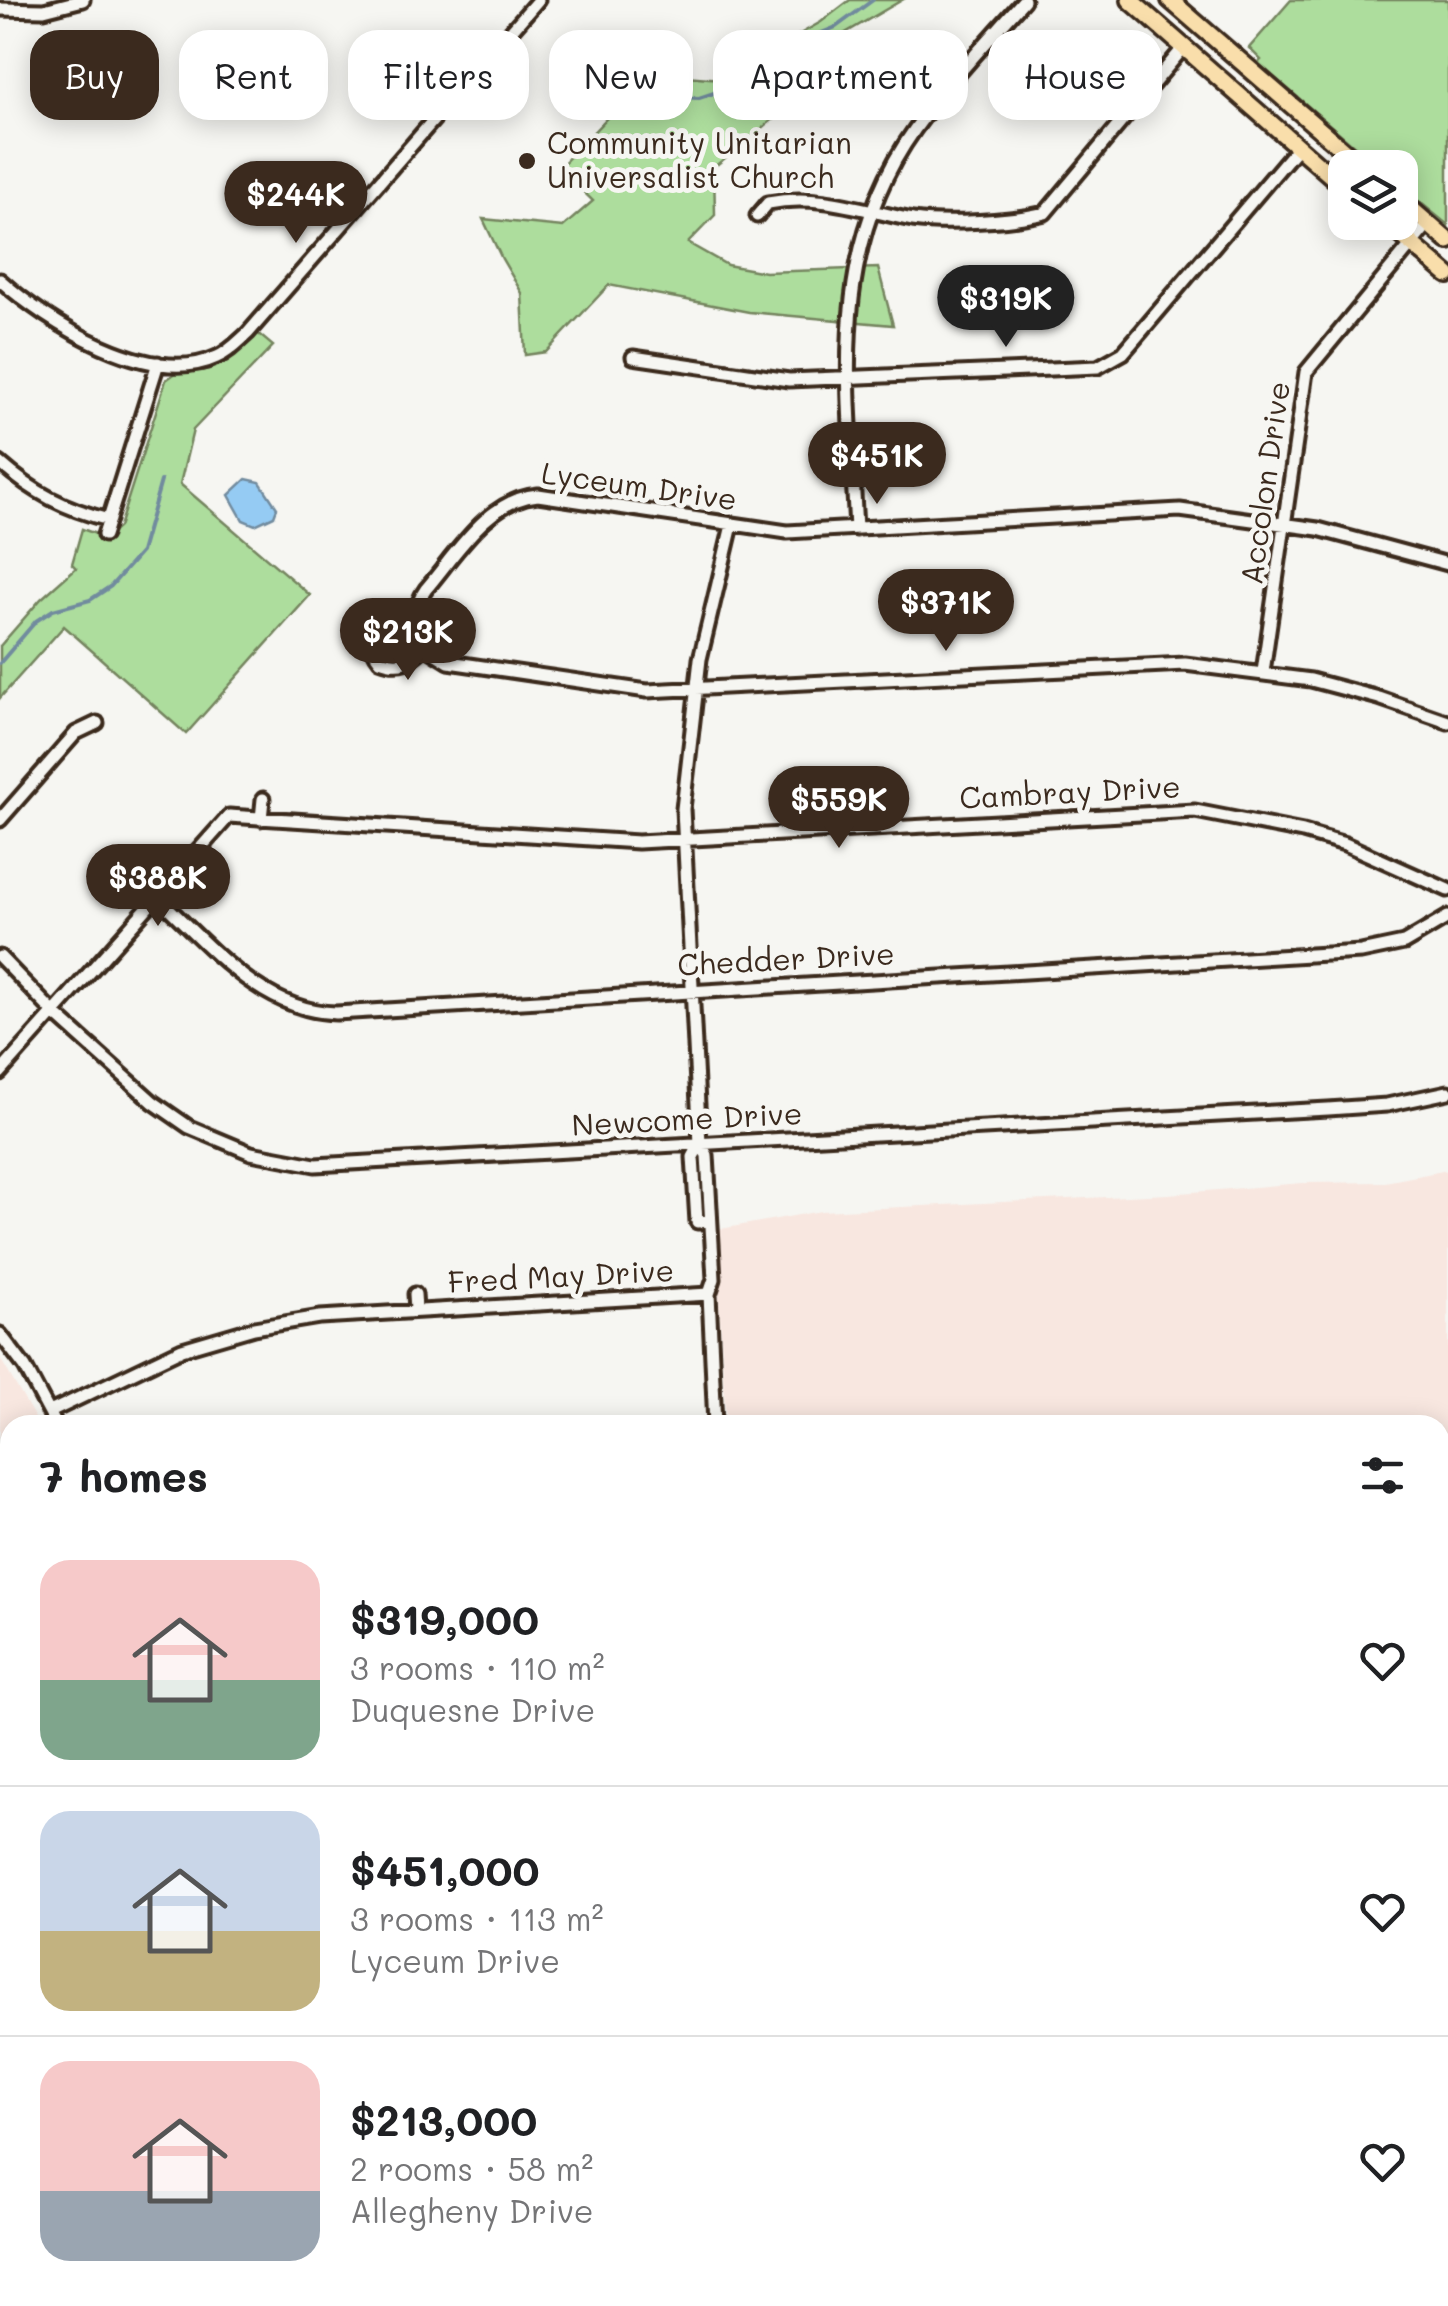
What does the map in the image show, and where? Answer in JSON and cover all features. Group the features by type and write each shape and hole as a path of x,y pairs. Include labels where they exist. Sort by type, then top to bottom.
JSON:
{"main road":[{"path":"1130,0 1328,174"},
{"path":"1170,0 1343,150"},
{"path":"1216,75 1233,54"},
{"path":"1418,215 1448,241"},
{"path":"1407,240 1448,275"}],"street":[{"path":"0,9 44,10 83,0"},
{"path":"0,280 64,328 92,342 158,364 203,362 233,347 538,0"},
{"path":"856,529 849,378 850,300 872,210 913,132 1024,0"},
{"path":"756,216 768,203 798,199 825,200 923,221 1016,218 1044,213 1184,47"},
{"path":"633,357 774,379 1098,366 1123,353 1297,148"},
{"name":"Accolon Drive","path":"1264,672 1306,372 1428,224"},
{"path":"104,535 158,364"},
{"path":"0,463 55,504 108,520"},
{"name":"Lyceum Drive","path":"416,616 418,598 482,525 494,512 523,496 549,496 787,532 1180,510 1355,537 1448,564"},
{"path":"715,1415 709,1294 714,1279 693,1156 700,1144 682,809 700,659 732,525"},
{"path":"423,643 409,662 396,665 380,660 372,649 371,637 380,621 396,614 416,616 423,643 449,662 647,691 1152,663 1264,672 1310,680 1448,722"},
{"path":"0,820 76,732 97,723"},
{"path":"261,819 263,799"},
{"name":"Cambray Drive","path":"0,1074 228,816 586,841 1196,811 1345,844 1448,890"},
{"name":"Chedder Drive","path":"158,898 262,992 308,1010 336,1013 1361,952 1404,943 1448,916"},
{"name":"Newcome Drive","path":"0,957 55,1014 154,1102 189,1127 222,1143 281,1161 346,1165 1388,1105 1448,1092"},
{"name":"Fred May Drive","path":"415,1294 416,1310"},
{"name":"Fred May Drive","path":"50,1412 182,1349 254,1328 320,1317 709,1294"},
{"path":"0,1334 25,1367 51,1415"}],"shaded area":[{"path":"1448,1170 1448,1415 725,1415 715,1230 821,1211 1168,1194 1303,1183 1385,1182"},
{"path":"0,1358 33,1415 0,1415"}],"green space":[{"path":"850,0 902,0 851,30 807,30"},
{"path":"1291,0 1448,0 1448,225 1418,201 1418,150 1359,150 1258,63 1261,60 1249,48"},
{"path":"693,77 713,78 713,120 772,120 714,167 715,215 688,243 727,265 765,272 878,268 893,325 749,312 609,285 546,352 525,355 522,293 483,219 563,227 593,201 559,168 605,120 693,120"},
{"path":"255,331 273,346 193,430 180,484 310,595 186,734 64,626 0,698 0,646 41,599 76,568 72,564 82,529 107,538 119,527 166,380 177,372 222,364"}],"water":[{"path":"246,479 260,482 277,508 274,516 255,525 243,520 229,495"}],"waterway":[{"path":"693,98 723,90 790,46 836,27 873,0"},
{"path":"0,663 36,621 53,610 90,600 111,586 141,552 161,481"}],"place":[{"name":"Community Unitarian Universalist Church","path":"527,161"}]}
